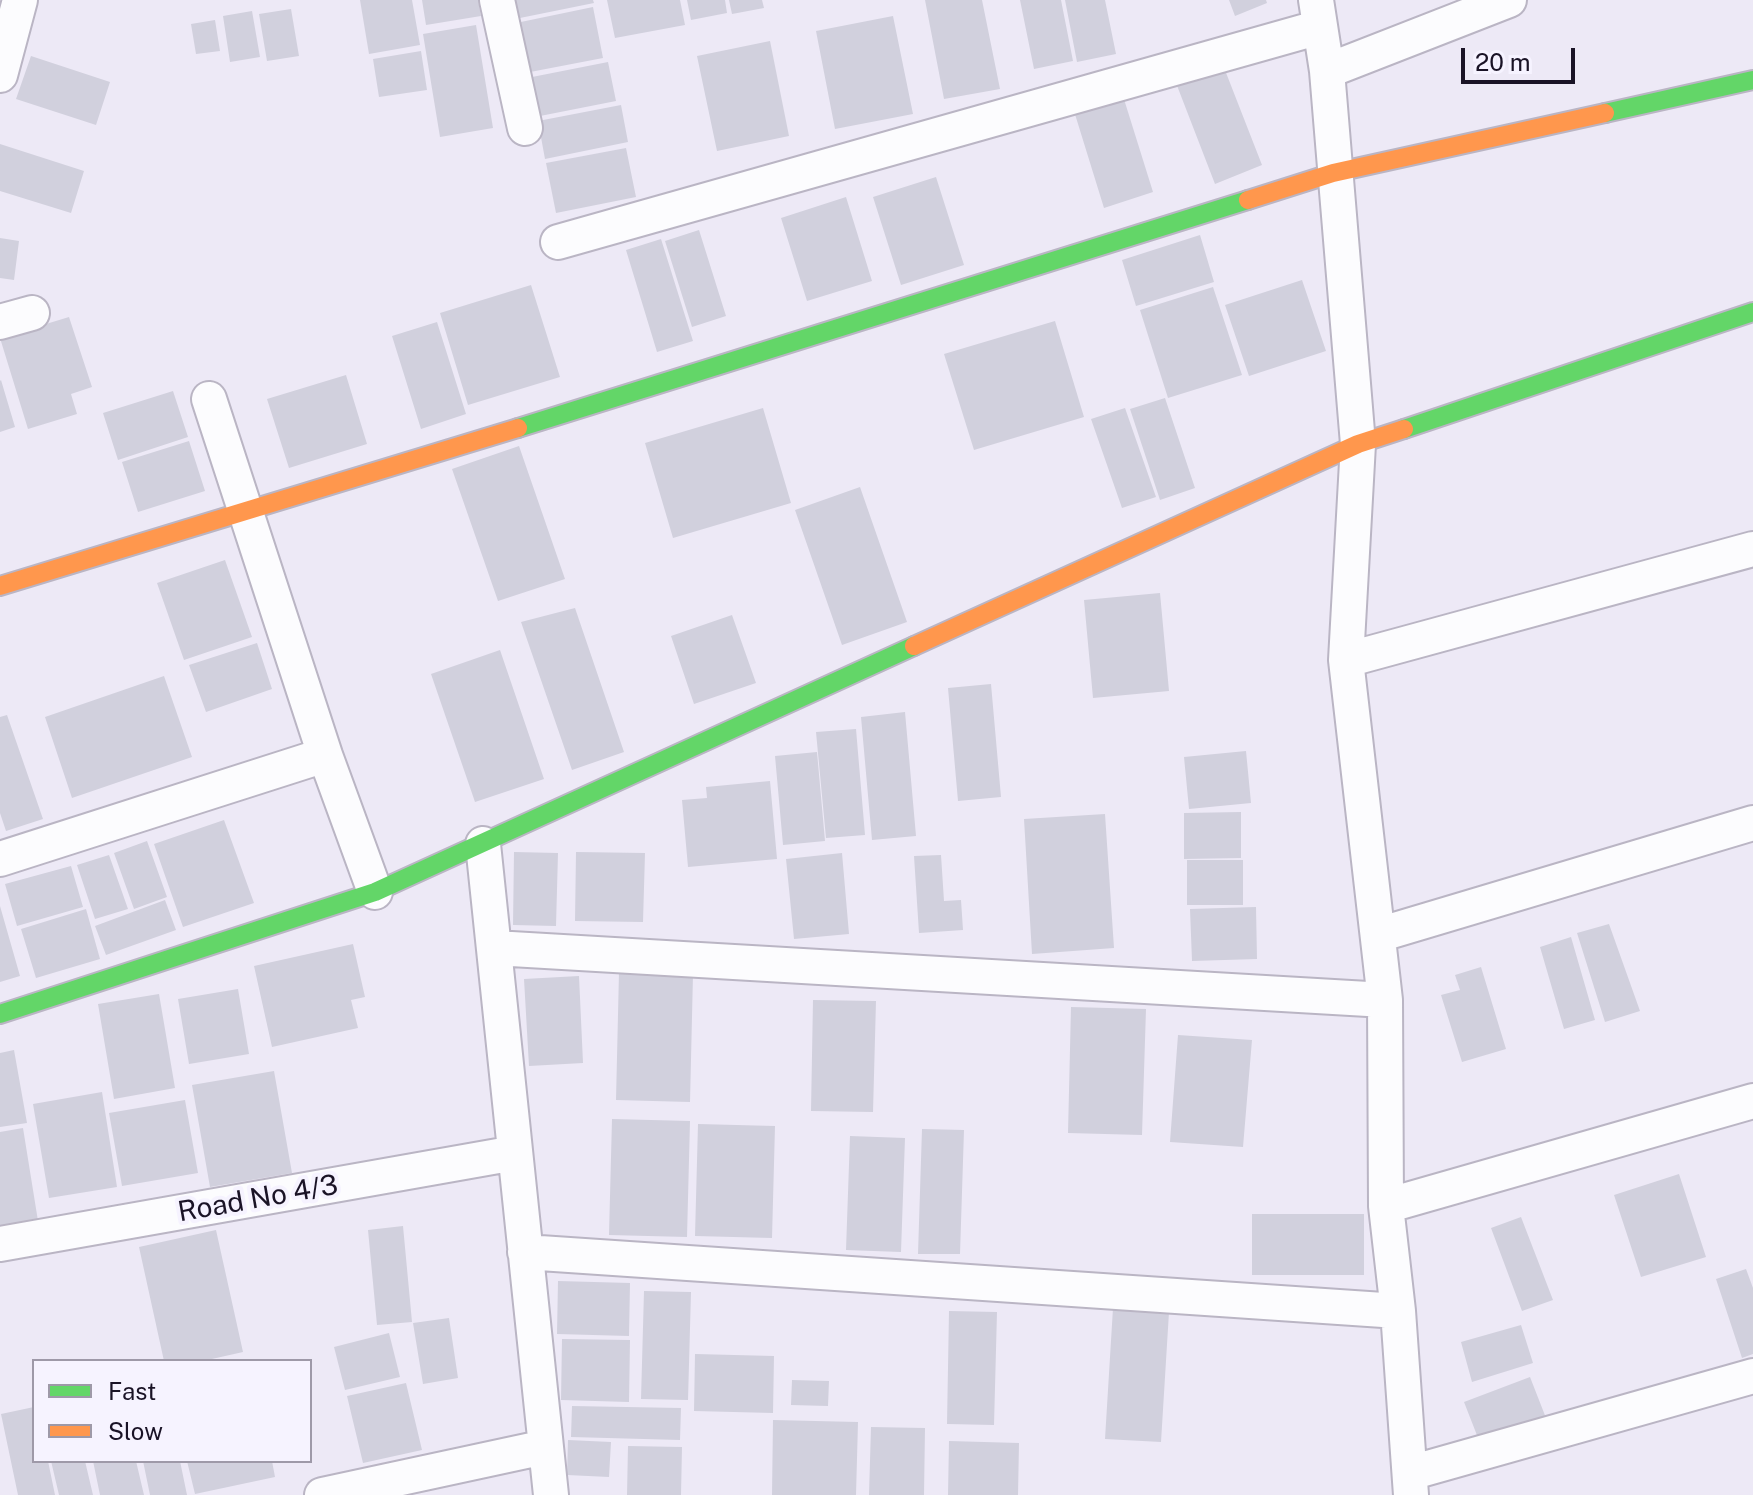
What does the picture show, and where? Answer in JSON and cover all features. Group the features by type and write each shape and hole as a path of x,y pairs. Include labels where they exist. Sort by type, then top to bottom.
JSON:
{"street":[{"path":"0,75 20,0"},
{"path":"497,0 525,128"},
{"path":"1327,71 1509,0"},
{"path":"558,242 1318,14 1327,71 1333,173 1358,444 1346,660 1385,1000 1386,1206 1398,1311 1411,1484 1753,1376"},
{"path":"0,586 247,513 1333,173 1753,80"},
{"path":"0,1014 375,892 1358,444 1753,312"},
{"path":"0,322 32,313"},
{"path":"209,399 325,755 375,892"},
{"path":"1346,660 1753,549"},
{"path":"0,859 325,755"},
{"path":"1378,935 1753,823"},
{"path":"483,844 551,1495"},
{"path":"494,948 1385,1000"},
{"path":"1386,1206 1753,1101"},
{"name":"Road No 4/3","path":"0,1244 515,1153"},
{"path":"525,1252 1398,1311"},
{"path":"322,1495 545,1447"}],"building":[{"path":"360,0 412,0 420,45 369,54"},
{"path":"422,0 478,0 481,16 426,25"},
{"path":"506,0 593,0 594,3 510,20"},
{"path":"607,0 680,0 685,25 615,38"},
{"path":"687,0 725,0 727,13 691,20"},
{"path":"729,0 762,0 764,8 732,14"},
{"path":"925,0 982,0 1000,89 944,99"},
{"path":"1020,0 1061,0 1073,61 1034,69"},
{"path":"1065,0 1105,0 1116,54 1077,62"},
{"path":"1229,0 1266,0 1267,3 1235,16"},
{"path":"593,7 603,58 525,73 516,23"},
{"path":"291,9 299,56 267,61 259,14"},
{"path":"252,11 260,57 230,62 223,16"},
{"path":"893,16 913,114 835,129 816,31"},
{"path":"215,20 220,51 196,54 191,24"},
{"path":"476,25 493,128 440,137 423,34"},
{"path":"770,41 789,136 717,151 697,56"},
{"path":"421,51 427,90 379,97 373,59"},
{"path":"31,56 110,82 96,125 16,99"},
{"path":"608,62 616,101 535,117 527,78"},
{"path":"1223,65 1262,165 1215,184 1176,83"},
{"path":"1123,96 1153,192 1104,208 1074,111"},
{"path":"621,105 628,142 545,159 538,121"},
{"path":"0,144 84,171 71,213 0,191"},
{"path":"626,148 636,197 556,213 546,163"},
{"path":"936,177 964,265 901,285 873,197"},
{"path":"846,197 872,281 807,301 781,218"},
{"path":"699,230 726,316 692,327 665,241"},
{"path":"1200,235 1214,282 1136,306 1122,260"},
{"path":"0,238 19,241 14,280 0,278"},
{"path":"661,239 693,341 657,352 626,250"},
{"path":"1302,280 1326,351 1249,376 1225,305"},
{"path":"531,285 560,377 468,405 440,313"},
{"path":"1213,287 1242,375 1168,398 1140,310"},
{"path":"69,317 92,387 71,394 77,414 28,429 0,338"},
{"path":"1055,321 1084,417 974,450 944,354"},
{"path":"437,322 466,414 421,429 392,336"},
{"path":"346,375 367,444 289,468 267,399"},
{"path":"0,381 15,427 0,432"},
{"path":"173,391 188,437 118,460 103,413"},
{"path":"1165,398 1195,488 1160,500 1130,409"},
{"path":"763,408 791,503 673,538 645,443"},
{"path":"1125,408 1156,497 1122,508 1091,419"},
{"path":"189,441 205,491 138,512 122,462"},
{"path":"519,446 565,579 498,601 452,469"},
{"path":"860,487 907,622 842,645 795,510"},
{"path":"225,560 252,637 184,660 157,583"},
{"path":"1160,593 1169,691 1093,698 1084,600"},
{"path":"575,608 624,752 572,770 521,622"},
{"path":"732,615 756,683 694,704 671,636"},
{"path":"257,643 272,689 206,712 189,665"},
{"path":"500,650 544,779 475,802 431,674"},
{"path":"164,676 192,757 72,798 45,717"},
{"path":"991,684 1001,797 958,801 948,688"},
{"path":"905,712 916,836 872,840 861,717"},
{"path":"7,715 43,819 6,831 0,813 0,717"},
{"path":"856,729 865,835 826,838 816,732"},
{"path":"1246,751 1251,803 1189,809 1184,757"},
{"path":"817,752 825,841 783,845 775,756"},
{"path":"770,781 777,859 688,867 682,800 707,798 706,787"},
{"path":"1241,812 1241,858 1184,859 1184,813"},
{"path":"1105,814 1114,948 1032,954 1024,819"},
{"path":"224,820 254,903 183,927 154,844"},
{"path":"147,841 167,897 134,909 114,853"},
{"path":"514,852 558,853 556,926 513,925"},
{"path":"576,852 645,853 643,922 575,921"},
{"path":"842,853 849,934 794,939 786,859"},
{"path":"109,855 128,909 95,919 77,865"},
{"path":"941,855 944,901 961,900 963,930 919,933 914,856"},
{"path":"1187,860 1243,860 1243,905 1187,905"},
{"path":"71,866 83,907 17,926 5,884"},
{"path":"165,900 176,930 106,955 95,926"},
{"path":"0,906 20,976 0,982"},
{"path":"1256,907 1257,959 1192,961 1190,909"},
{"path":"86,909 100,959 36,978 21,929"},
{"path":"1609,924 1640,1011 1605,1022 1577,933"},
{"path":"1571,937 1595,1020 1564,1029 1540,947"},
{"path":"353,944 365,997 351,1000 358,1028 272,1047 254,966"},
{"path":"1481,967 1506,1049 1462,1062 1441,995 1460,990 1455,975"},
{"path":"619,972 693,974 690,1102 616,1100"},
{"path":"579,976 583,1063 529,1066 524,979"},
{"path":"238,989 249,1054 189,1064 178,999"},
{"path":"159,994 175,1088 114,1099 98,1004"},
{"path":"813,1000 876,1001 873,1112 811,1111"},
{"path":"1071,1007 1146,1009 1142,1135 1068,1133"},
{"path":"1178,1035 1252,1040 1243,1147 1170,1142"},
{"path":"14,1050 27,1123 0,1127 0,1053"},
{"path":"274,1071 292,1173 210,1187 192,1085"},
{"path":"102,1092 117,1187 49,1198 33,1104"},
{"path":"185,1100 198,1173 122,1186 109,1113"},
{"path":"612,1119 690,1121 687,1237 609,1235"},
{"path":"698,1124 775,1126 772,1238 695,1236"},
{"path":"23,1128 38,1221 0,1227 0,1132"},
{"path":"922,1129 964,1130 960,1254 918,1254"},
{"path":"850,1136 905,1138 901,1252 846,1250"},
{"path":"1679,1174 1706,1257 1641,1277 1614,1195"},
{"path":"1252,1214 1364,1214 1364,1275 1252,1275"},
{"path":"1521,1217 1553,1300 1522,1311 1491,1228"},
{"path":"403,1226 412,1322 377,1325 368,1230"},
{"path":"216,1230 243,1352 212,1359 164,1359 139,1247"},
{"path":"1746,1269 1753,1288 1753,1354 1742,1358 1716,1279"},
{"path":"558,1281 630,1283 629,1336 557,1334"},
{"path":"644,1291 691,1292 688,1400 641,1399"},
{"path":"1113,1308 1169,1312 1161,1442 1105,1439"},
{"path":"949,1311 997,1312 994,1425 947,1424"},
{"path":"449,1318 458,1378 423,1384 413,1323"},
{"path":"1521,1325 1533,1363 1472,1382 1461,1342"},
{"path":"389,1333 400,1377 345,1390 334,1347"},
{"path":"562,1339 630,1340 629,1402 561,1400"},
{"path":"695,1354 774,1356 773,1413 694,1411"},
{"path":"1530,1377 1546,1418 1480,1443 1464,1402"},
{"path":"792,1380 829,1381 828,1406 791,1405"},
{"path":"406,1383 422,1450 363,1463 347,1396"},
{"path":"572,1406 681,1408 680,1440 571,1437"},
{"path":"32,1407 32,1463 48,1463 55,1495 18,1495 1,1414"},
{"path":"773,1420 858,1422 856,1495 772,1495"},
{"path":"871,1427 925,1428 924,1495 869,1495"},
{"path":"568,1440 611,1442 609,1477 567,1475"},
{"path":"949,1441 1019,1443 1018,1495 948,1495"},
{"path":"628,1446 682,1447 681,1495 627,1495"},
{"path":"51,1463 85,1463 93,1495 59,1495"},
{"path":"93,1463 136,1463 144,1495 100,1495"},
{"path":"143,1463 180,1463 187,1495 150,1495"},
{"path":"187,1463 272,1463 275,1477 195,1494"}],"traffic: fast":[{"path":"1605,113 1753,80"},
{"path":"518,428 1248,200"},
{"path":"1404,429 1753,312"},
{"path":"0,1014 375,892 914,646"}],"traffic: slow":[{"path":"1248,200 1333,173 1605,113"},
{"path":"0,586 518,428"},
{"path":"914,646 1358,444 1404,429"}]}
